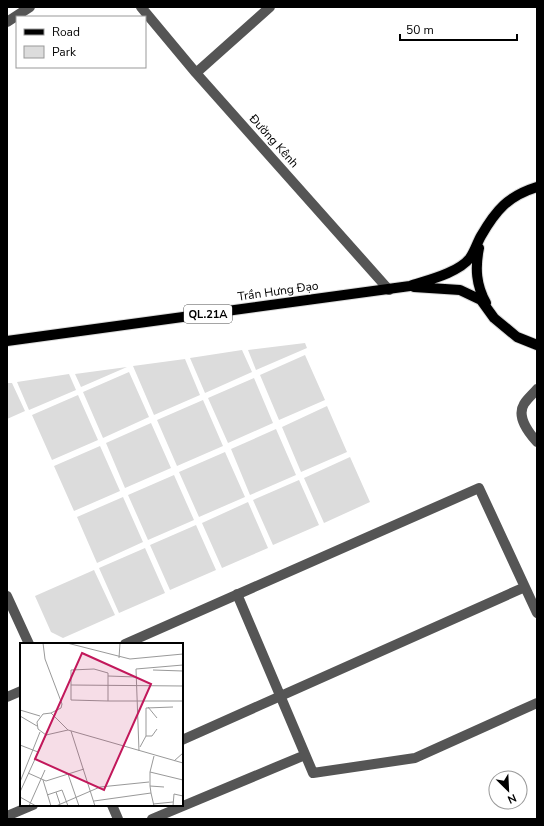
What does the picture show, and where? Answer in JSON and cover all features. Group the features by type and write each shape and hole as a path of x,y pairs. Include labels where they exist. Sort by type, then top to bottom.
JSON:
{"main road":[{"path":"410,286 454,270 470,258 495,213 515,196 524,191 537,187"},
{"path":"482,236 476,262 480,292 494,318"},
{"name":"Trần Hưng Đạo","path":"7,341 410,286"},
{"path":"410,286 460,290 481,300 494,318 517,337 537,345"}],"street":[{"path":"16,16 30,7"},
{"name":"Đường Kênh","path":"141,7 196,73 389,290"},
{"path":"196,73 270,7"},
{"path":"7,22 16,16"},
{"path":"537,389 523,405 522,417 529,434 537,442"},
{"path":"127,643 479,488 537,613"},
{"path":"183,740 525,587"},
{"path":"237,594 313,773 415,758 537,703"},
{"path":"7,596 29,643"},
{"path":"7,697 20,691"},
{"path":"152,819 305,755"},
{"path":"7,816 31,806"},
{"path":"112,806 118,819"}],"green space":[{"path":"305,343 307,348 256,370 248,350"},
{"path":"242,350 252,372 205,393 190,358"},
{"path":"305,355 325,400 279,420 260,375"},
{"path":"185,359 200,395 154,415 133,366"},
{"path":"127,367 81,387 75,374"},
{"path":"129,372 149,417 103,438 83,392"},
{"path":"69,374 76,390 29,410 17,382"},
{"path":"254,378 273,423 228,443 208,398"},
{"path":"7,383 12,383 25,411 7,419"},
{"path":"78,395 98,440 52,460 32,415"},
{"path":"203,400 223,446 177,466 157,420"},
{"path":"327,406 347,452 301,472 282,427"},
{"path":"151,423 171,468 125,488 106,443"},
{"path":"276,429 296,475 250,495 231,449"},
{"path":"100,446 120,491 74,511 54,466"},
{"path":"225,452 245,497 199,517 179,472"},
{"path":"350,457 370,502 324,523 304,478"},
{"path":"174,475 194,520 148,540 128,495"},
{"path":"299,480 319,525 273,545 253,500"},
{"path":"123,497 143,542 97,563 77,517"},
{"path":"248,502 268,548 222,568 202,523"},
{"path":"196,525 216,570 170,590 150,545"},
{"path":"145,548 165,593 119,613 99,568"},
{"path":"94,570 115,615 63,638 51,632 35,596"}]}
